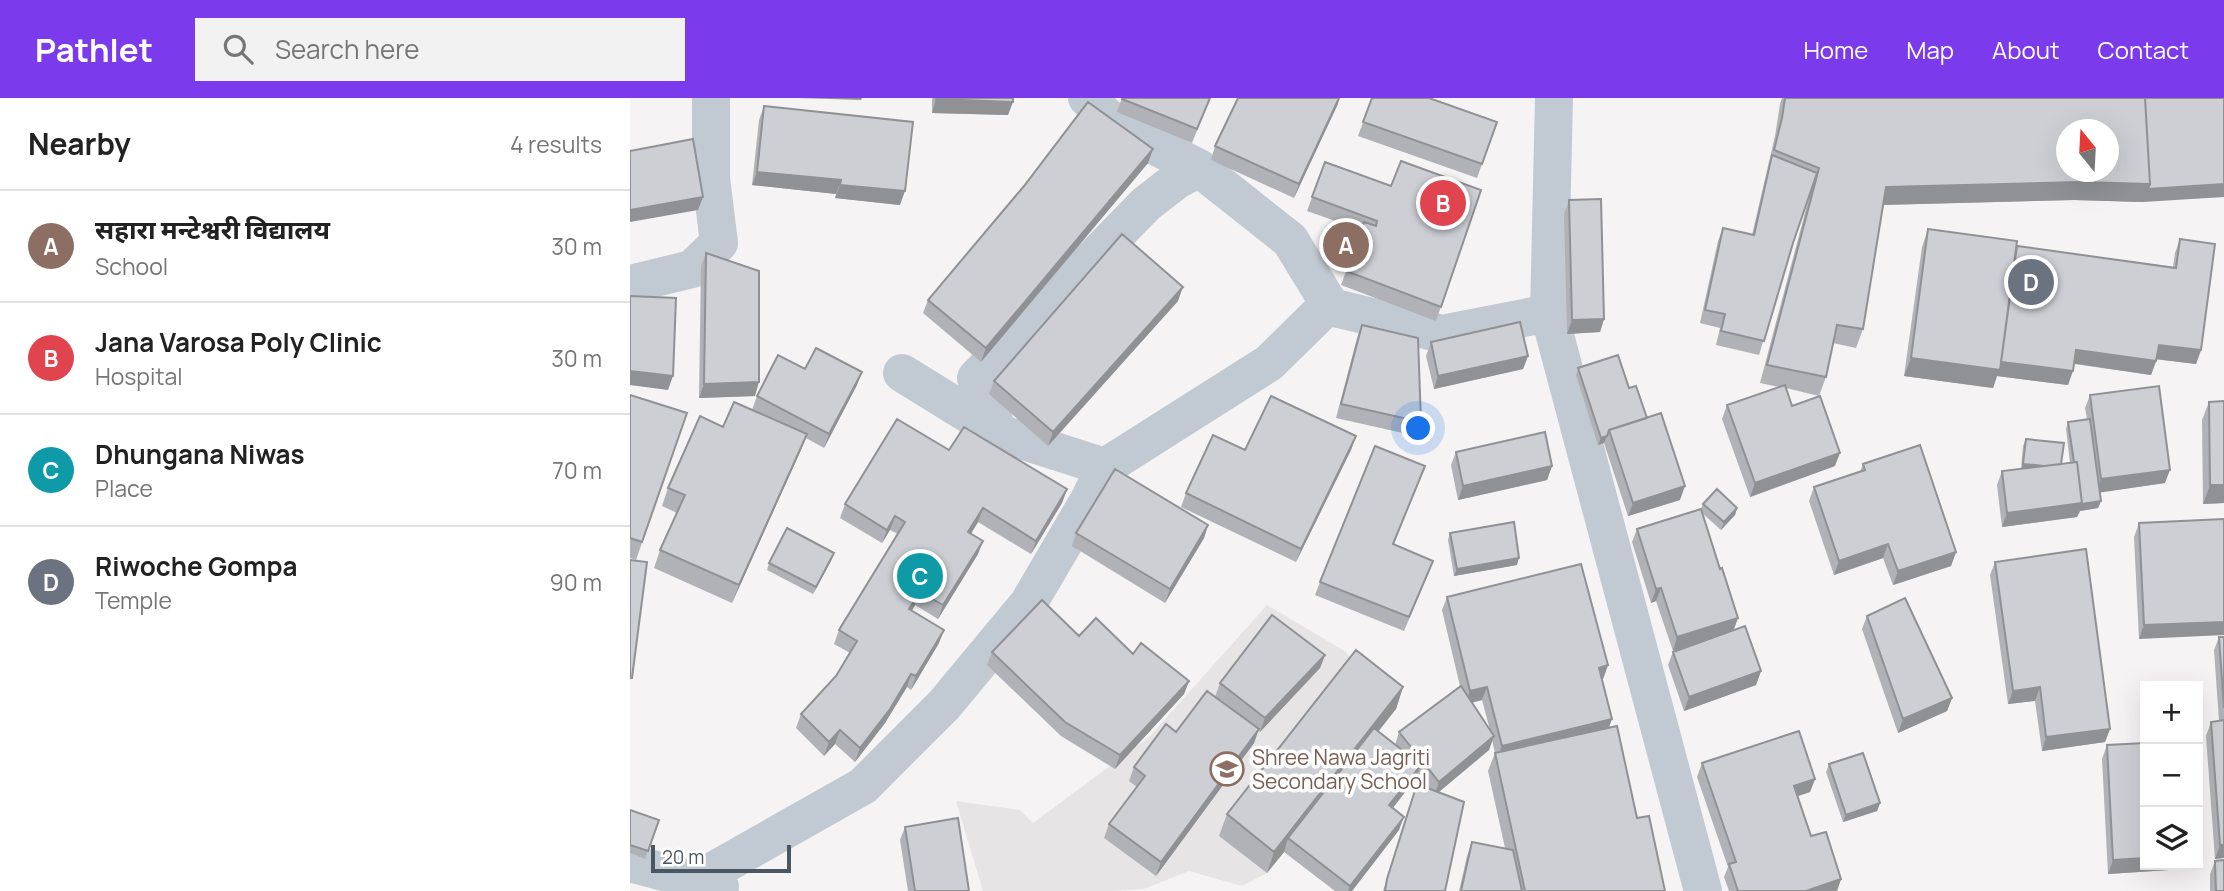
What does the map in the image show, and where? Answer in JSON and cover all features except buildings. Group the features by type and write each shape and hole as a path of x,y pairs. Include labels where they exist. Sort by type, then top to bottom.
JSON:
{"street":[{"path":"630,284 692,269 719,243 711,178 711,98"},
{"path":"1087,98 1119,128 1199,167 1290,240 1331,307"},
{"path":"1554,98 1549,313 1703,891"},
{"path":"999,433 976,378 1146,204 1199,167"},
{"path":"630,863 714,886 863,786 944,705 1028,604 1089,500 1105,467 1269,363 1323,310 1331,307 1443,334 1549,313"},
{"path":"902,373 999,433 1105,467"}],"shaded area":[{"name":"Shree Nawa Jagriti Secondary School","path":"1267,605 1346,652 1396,709 1267,873 1242,886 1189,871 1144,889 983,891 956,801 1020,810 1033,823 1149,737"}],"place":[{"name":"Jana Varosa Poly Clinic","path":"1443,203"},
{"name":"सहारा मन्टेश्वरी विद्यालय","path":"1346,245"},
{"name":"Riwoche Gompa","path":"2031,282"},
{"name":"Dhungana Niwas","path":"920,576"},
{"name":"Shree Nawa Jagriti Secondary School","path":"1227,769"}]}
